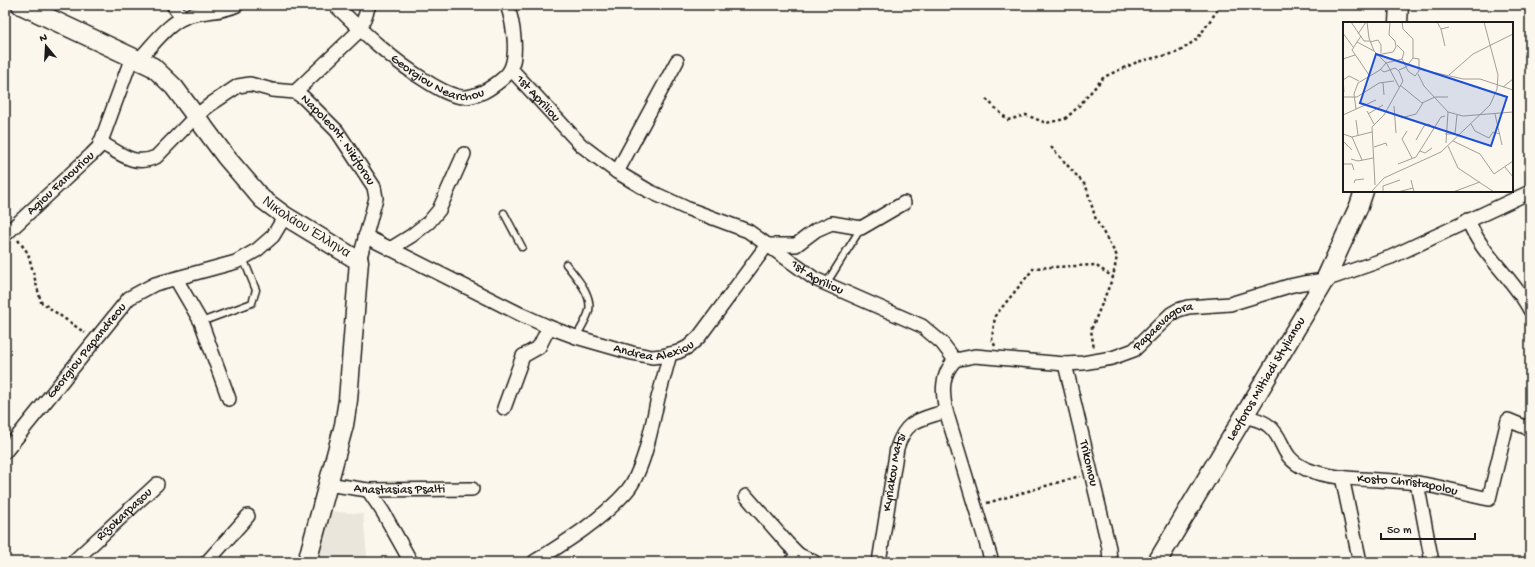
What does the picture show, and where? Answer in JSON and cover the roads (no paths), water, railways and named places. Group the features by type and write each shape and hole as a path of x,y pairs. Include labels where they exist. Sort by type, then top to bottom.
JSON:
{"street":[{"name":"Νικολάου Έλληνα","path":"21,5 153,67 174,87 226,157 262,199 285,216 359,261 348,400 339,448 327,484 307,562"},
{"path":"173,5 183,18 237,5"},
{"name":"Georgiou Nearchou","path":"335,5 360,30 402,66 437,88 455,96 473,96 484,92 511,70"},
{"name":"Napoleont. Nikiforou","path":"295,92 360,30 369,5"},
{"path":"508,5 513,30 514,52 511,70"},
{"path":"1398,5 1398,22"},
{"name":"Agiou Fanouriou","path":"8,232 99,147 136,59 143,55 172,25 183,18"},
{"path":"617,172 676,61"},
{"name":"1st Apriliou","path":"511,70 581,145 617,172 649,191 686,208 748,231 800,270 826,284 909,319 922,326 942,343 955,360"},
{"name":"Napoleont. Nikiforou","path":"100,142 128,158 138,161 148,161 156,157 196,116 231,91 244,84 250,84 272,90 295,92 304,98 337,131 374,187 376,198 359,261"},
{"path":"390,249 411,236 429,222 438,210 464,154"},
{"name":"Leoforos Miltiadi Stylianou","path":"1157,562 1325,280 1359,206 1364,192"},
{"name":"Papaevagora","path":"955,360 975,356 1065,364 1112,358 1134,350 1171,314 1178,310 1188,307 1230,304 1303,282 1325,280 1391,257 1530,192"},
{"path":"767,245 796,245 816,230 832,223 861,228 904,203"},
{"name":"Georgiou Papandreou","path":"5,452 129,298 155,284 236,262 257,250 273,236 285,216"},
{"path":"1468,220 1483,249 1516,287 1530,310"},
{"name":"Andrea Alexiou","path":"365,236 549,327 576,337 632,353 652,357 670,354 688,347 699,337 767,245"},
{"path":"176,279 201,322 229,399"},
{"path":"504,408 523,356 539,347 549,327"},
{"path":"534,562 564,543 599,517 626,492 637,474 645,452 670,354"},
{"path":"955,360 945,373 943,396 946,411 992,562"},
{"name":"Trikomou","path":"1065,364 1109,548 1110,562"},
{"name":"Kyriakou Matsi","path":"879,562 900,437 905,428 914,422 946,411"},
{"name":"Kosto Christapolou","path":"1244,416 1264,422 1271,427 1289,458 1308,469 1342,477 1417,483 1489,499 1508,420 1530,429"},
{"path":"1342,477 1360,562"},
{"path":"1417,483 1432,562"},
{"name":"Rizokarpasou","path":"73,562 157,484"},
{"name":"Anastasias Psalti","path":"327,484 368,490 472,489"},
{"path":"368,490 383,512 411,562"},
{"path":"746,496 788,544 795,558 814,562"},
{"path":"207,562 248,516"}],"lane":[{"path":"504,213 522,247"},
{"path":"826,284 861,228"},
{"path":"201,322 252,302 256,290 242,258"},
{"path":"566,264 583,286 590,305 588,313 576,337"}]}
